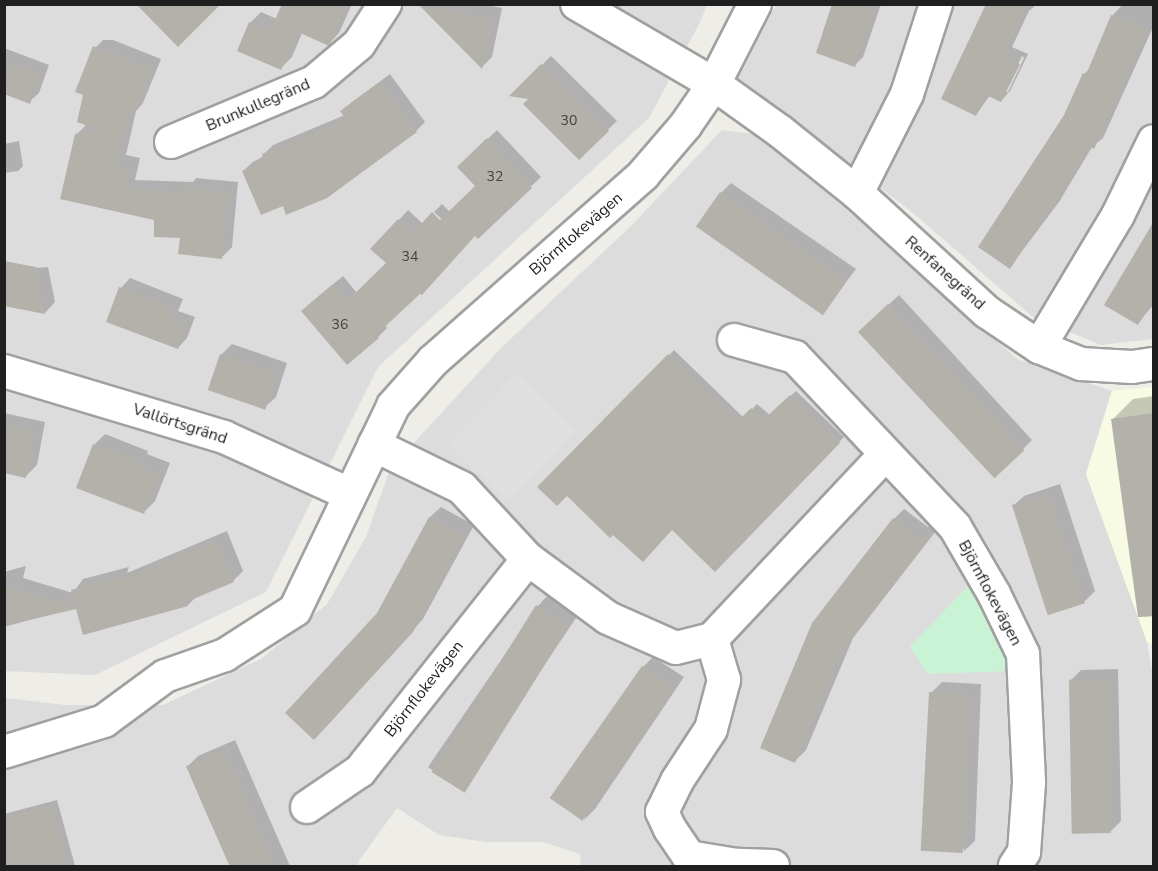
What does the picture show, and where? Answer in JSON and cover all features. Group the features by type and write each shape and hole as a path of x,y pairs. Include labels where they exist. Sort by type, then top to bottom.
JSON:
{"street":[{"name":"Brunkullegränd","path":"171,142 314,82 359,44 386,4"},
{"path":"577,4 714,84"},
{"name":"Björnflokevägen","path":"4,753 104,721 165,676 225,655 296,610 349,494 393,406 432,361 643,175 685,126 714,84 755,4"},
{"path":"857,193 907,94 936,4"},
{"name":"Renfanegränd","path":"714,84 781,132 857,193 987,312 1039,347 1081,364 1132,366 1154,364"},
{"path":"1039,347 1118,215 1154,141"},
{"name":"Björnflokevägen","path":"734,340 795,357 955,527 994,594 1023,654 1029,783 1024,852 1015,867"},
{"name":"Vallörtsgränd","path":"4,371 224,437 349,494"},
{"path":"374,445 462,488 528,559 608,618 676,648 712,639 885,455"},
{"name":"Björnflokevägen","path":"308,807 360,771 528,559"},
{"path":"712,639 724,680 711,729 677,781 662,812 670,829 689,857 737,865 773,867"}],"shaded area":[{"path":"5,5 707,5 649,118 378,367 266,592 95,675 5,671"},
{"path":"776,5 1153,5 1153,339 1101,345 1033,317 913,213 738,78"},
{"path":"722,130 755,134 870,229 1017,359 1112,391 1086,474 1147,642 1154,683 1153,866 581,866 580,854 543,842 486,842 439,835 397,808 357,866 5,866 5,698 66,705 163,705 261,659 327,604 366,537 390,469 500,349 630,227"},
{"path":"517,373 577,431 508,502 448,444"},
{"path":"1153,387 1153,645 1147,642 1086,474 1112,391"}],"green space":[{"path":"973,581 1014,671 927,674 910,646"}],"building":[{"path":"136,4 221,4 178,47"},
{"path":"282,4 347,4 329,46 298,32 281,70 237,51 249,22 270,31"},
{"path":"418,4 493,19 482,69"},
{"path":"832,4 877,4 855,67 816,53"},
{"path":"986,4 1028,4 1004,56 1020,64 1001,102 986,95 976,116 941,99"},
{"path":"1111,15 1148,30 1094,149 1090,147 1050,213 1048,211 1010,269 978,247 1064,115 1083,73 1086,75"},
{"path":"93,46 152,69 134,115 128,113 116,165 131,168 126,189 184,192 185,188 229,192 222,259 178,254 180,238 154,237 154,220 60,199 75,134 99,130 77,122 83,95 75,92"},
{"path":"13,64 41,74 30,104 4,94 4,87"},
{"path":"541,64 609,131 579,160 523,104 528,99 509,96"},
{"path":"380,82 417,132 327,198 286,215 283,206 261,215 242,171 264,160 262,154 346,119 340,111"},
{"path":"487,138 532,188 478,239 475,236 422,295 420,294 376,335 379,338 347,365 301,311 333,284 347,301 386,263 370,249 398,219 414,232 432,212 440,220 475,186 457,167"},
{"path":"720,192 847,281 823,315 696,226"},
{"path":"1154,221 1154,298 1138,325 1104,305"},
{"path":"4,261 36,267 45,314 4,306"},
{"path":"119,287 175,309 170,321 187,327 178,349 106,322"},
{"path":"888,304 1024,450 994,478 858,332"},
{"path":"220,354 278,374 265,410 208,390"},
{"path":"668,354 738,421 751,408 764,419 790,395 840,443 715,572 672,530 643,562 613,535 610,538 567,496 557,506 537,487"},
{"path":"1154,413 1154,616 1138,617 1111,419"},
{"path":"4,425 35,432 26,478 4,473"},
{"path":"93,444 139,461 137,465 160,474 144,514 76,488"},
{"path":"1049,493 1085,603 1048,615 1012,505"},
{"path":"429,517 465,536 413,632 314,740 285,713 377,613"},
{"path":"893,518 917,537 935,532 842,650 795,763 760,748 812,623"},
{"path":"216,540 234,582 186,602 188,606 83,635 76,609 4,626 4,586 75,607 71,590 120,576 118,581"},
{"path":"536,605 569,626 465,793 432,772"},
{"path":"642,666 675,689 582,821 550,798"},
{"path":"1108,679 1111,833 1072,834 1069,680"},
{"path":"929,692 971,694 963,853 921,851"},
{"path":"224,749 275,867 230,867 201,801 186,766"},
{"path":"52,804 69,867 4,867 4,817"}]}
